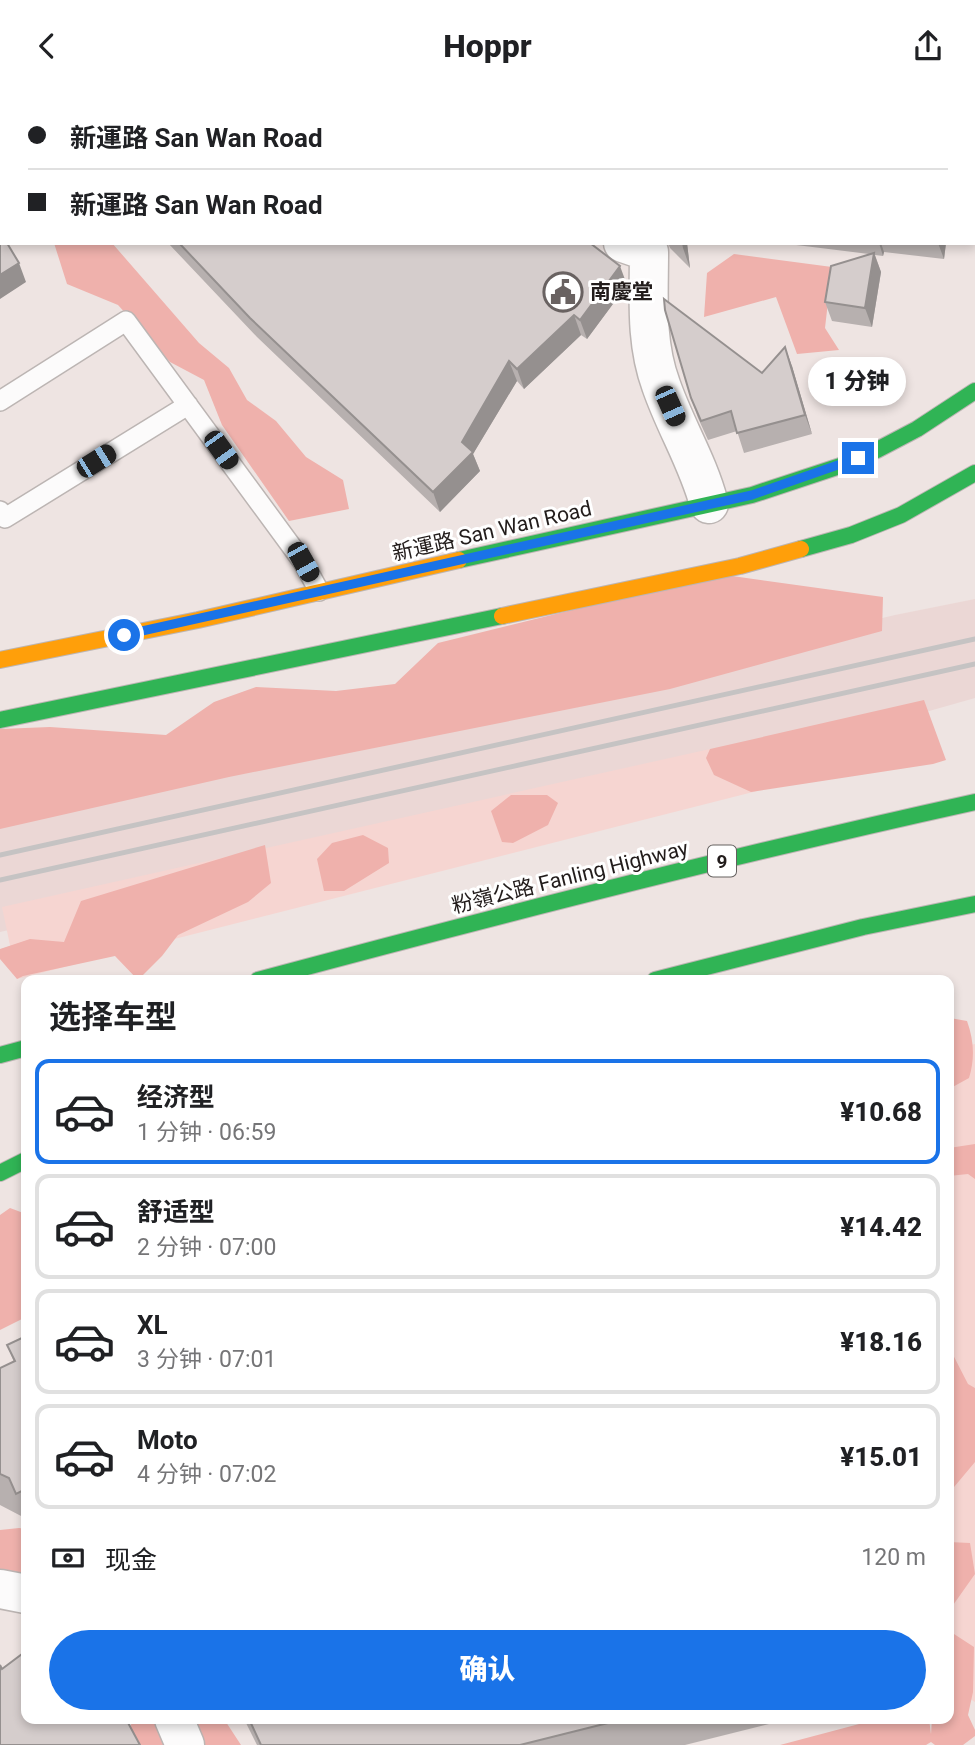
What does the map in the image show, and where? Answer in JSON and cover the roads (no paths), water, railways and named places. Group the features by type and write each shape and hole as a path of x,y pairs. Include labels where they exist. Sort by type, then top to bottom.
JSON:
{"main road":[{"name":"新運路 San Wan Road","path":"0,660 198,620 752,495 840,465 917,429 975,391"},
{"path":"0,720 774,558 851,535 901,515 975,473"},
{"name":"粉嶺公路 Fanling Highway","path":"277,975 470,923 847,830 975,802"},
{"path":"675,975 863,927 975,904"},
{"path":"0,1055 21,1049"},
{"path":"0,1167 21,1161"},
{"path":"0,1173 21,1162"}],"street":[{"path":"629,245 649,252 649,333 660,384 703,482 709,504"},
{"path":"0,1589 21,1593"},
{"path":"176,1724 185,1745"}],"lane":[{"path":"0,401 126,321 303,562 319,591"},
{"path":"0,510 5,518 188,405"}],"railway":[{"path":"0,855 975,639"},
{"path":"0,880 975,664"}],"place":[{"name":"南慶堂","path":"563,292"}]}
